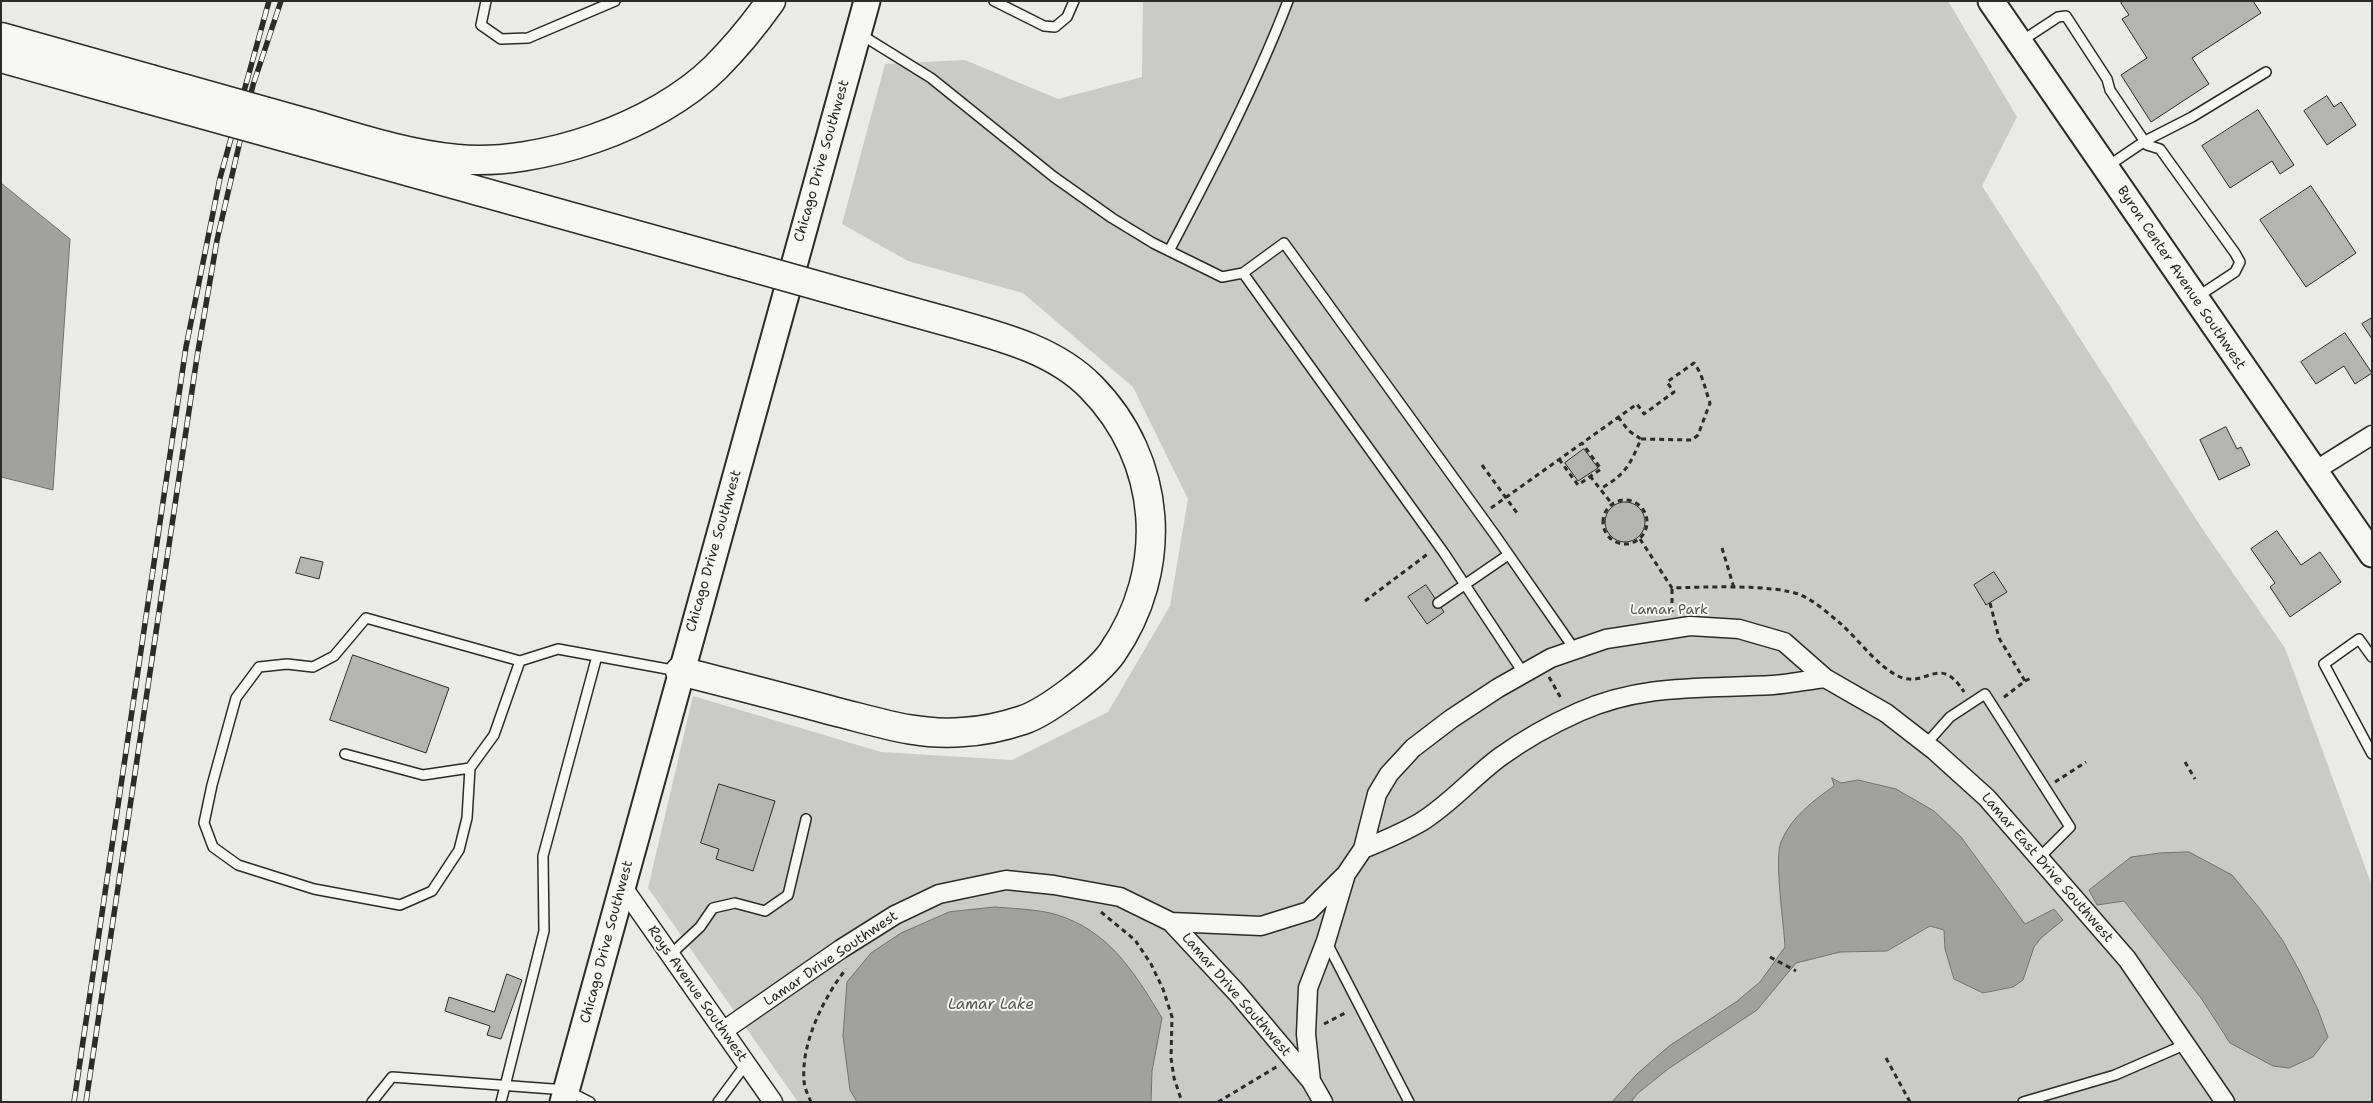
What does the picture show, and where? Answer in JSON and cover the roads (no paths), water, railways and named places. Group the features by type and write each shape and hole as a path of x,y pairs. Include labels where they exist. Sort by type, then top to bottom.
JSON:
{"highway":[{"path":"308,133 407,152 458,159 511,158 576,145 628,125 675,99 714,69 746,34 771,1"},
{"path":"1,37 147,89"},
{"path":"1,58 147,89 308,133 730,261 990,334 1047,354 1090,386 1119,423 1141,465 1150,507 1150,560 1137,608 1111,655 1074,690 1025,720 965,732 921,733 680,671"}],"main road":[{"name":"Chicago Drive Southwest","path":"564,1096 680,671 867,1"},
{"name":"Byron Center Avenue Southwest","path":"1991,1 2313,472 2372,554"}],"street":[{"path":"2313,472 2372,435"},
{"name":"Lamar Drive Southwest","path":"1311,1081 1306,1034 1308,988 1326,941 1346,874 1363,849 1377,794 1389,774 1413,748 1451,718 1541,664 1606,640 1690,626"},
{"name":"Lamar East Drive Southwest","path":"1690,626 1738,629 1784,642 1826,678 1886,713 1926,744 1988,798 2126,959 2225,1102"},
{"path":"1363,849 1395,836 1423,820 1500,757 1537,733 1572,716 1617,699 1661,690 1700,686 1775,685 1826,678"},
{"path":"1171,922 1261,926 1309,911 1346,874"},
{"name":"Lamar Drive Southwest","path":"723,1032 841,949 895,915 939,894 1006,880 1054,885 1120,897 1171,922 1237,993 1311,1081 1323,1102"},
{"name":"Roys Avenue Southwest","path":"622,886 773,1102"}],"lane":[{"path":"486,1 481,25 501,39 528,38 615,1"},
{"path":"994,1 1044,26 1055,27 1067,17 1074,1"},
{"path":"1169,251 1241,109 1273,41 1288,1"},
{"path":"2020,42 2058,17 2066,16 2106,79 2110,90 2147,145 2160,149 2240,262 2235,272 2195,299"},
{"path":"858,33 931,78 1086,200 1153,243 1169,251 1222,277 1243,273 1284,243 1481,515 1575,650"},
{"path":"2105,167 2145,141 2192,117 2266,72"},
{"path":"1243,273 1439,545 1524,674"},
{"path":"1438,604 1508,555"},
{"path":"520,661 494,735 470,768 467,818 459,850 432,891 400,905 314,889 238,865 213,848 204,823 212,785 236,698 259,667 287,664 313,667 334,656 366,618 520,661 558,649 680,671"},
{"path":"2372,658 2360,639 2324,664 2372,754"},
{"path":"501,1102 544,931 543,856 598,656"},
{"path":"1926,744 1950,717 1985,694 2070,827 2039,858"},
{"path":"345,754 423,775 470,768"},
{"path":"670,955 700,927 713,908 734,903 765,911 788,895 806,819"},
{"path":"1326,941 1409,1102"},
{"path":"2023,1102 2115,1074 2184,1045"},
{"path":"718,1102 746,1064"},
{"path":"372,1102 392,1077 504,1085 590,1102"}],"water":[{"path":"1,183 70,239 53,490 1,477"},
{"path":"1832,778 1841,783 1858,780 1896,789 1934,811 1961,837 2025,924 2054,909 2063,920 2041,938 2034,947 2023,980 2013,987 1983,993 1954,979 1945,949 1944,930 1930,926 1887,951 1840,952 1796,963 1757,1010 1668,1069 1637,1094 1631,1102 1612,1102 1637,1074 1669,1046 1736,1002 1760,982 1785,947 1779,877 1781,842 1797,817 1834,786"},
{"path":"2189,852 2232,875 2283,941 2318,1010 2328,1037 2313,1057 2289,1068 2273,1066 2230,1043 2201,998 2124,901 2097,905 2089,890 2131,857"},
{"name":"Lamar Lake","path":"995,907 1040,911 1066,918 1097,935 1122,959 1162,1018 1152,1071 1151,1102 857,1102 850,1090 843,1036 847,982 871,953 901,933 949,912"}],"railway":[{"path":"74,1102 186,347 220,178 269,1"},
{"path":"86,1102 197,357 217,240 253,85 281,1"}],"park label":[{"name":"Lamar Park","path":"1669,610"}]}
